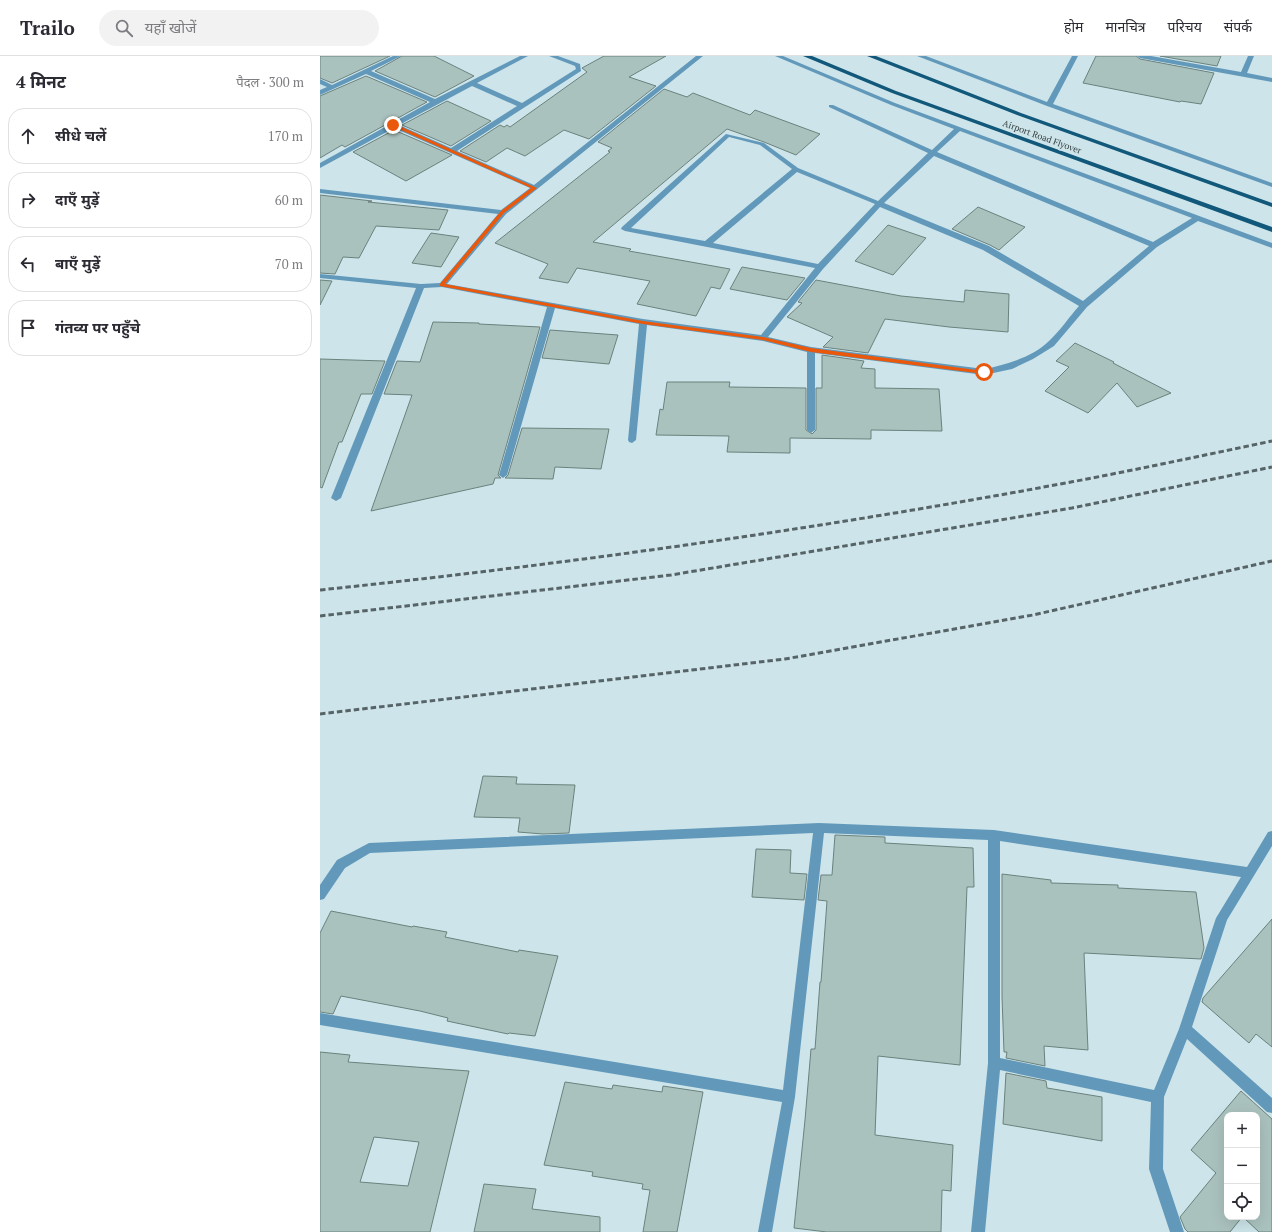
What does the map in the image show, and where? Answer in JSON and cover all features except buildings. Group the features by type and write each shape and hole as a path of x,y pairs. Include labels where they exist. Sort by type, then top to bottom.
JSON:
{"main road":[{"name":"Airport Road Flyover","path":"806,56 908,97 1272,230"},
{"name":"Airport Road Flyover","path":"870,56 1019,114 1272,205"}],"street":[{"path":"320,94 332,87 368,72 398,56"},
{"path":"320,166 435,102 524,56"},
{"path":"452,151 579,70 578,65 552,56"},
{"path":"442,285 503,212 700,56"},
{"path":"778,56 893,104 1272,246"},
{"path":"920,56 1049,105 1272,185"},
{"path":"1049,105 1076,56"},
{"path":"1140,56 1272,80"},
{"path":"1244,75 1251,56"},
{"path":"368,72 435,102"},
{"path":"320,81 332,87"},
{"path":"471,83 522,106"},
{"path":"831,106 934,153 1154,245"},
{"path":"393,125 535,188"},
{"path":"763,338 820,268 878,205 959,128"},
{"path":"820,268 707,244 625,229 728,135 762,144 796,169 878,205 986,248 1084,305"},
{"path":"707,244 796,169"},
{"path":"320,191 503,212"},
{"path":"320,276 420,286 442,285 643,322 763,338 811,350 984,372 1009,367 1030,357 1051,344 1084,305 1154,245 1196,218"},
{"path":"336,498 420,286"},
{"path":"503,475 552,305"},
{"path":"632,440 643,322"},
{"path":"811,350 811,430"},
{"path":"766,1232 789,1097 819,828"},
{"path":"320,895 341,864 369,848 819,828 994,835 1250,873"},
{"path":"978,1232 994,1063 994,835"},
{"path":"1177,1232 1156,1169 1158,1097 1185,1029 1222,918 1272,836"},
{"path":"320,1019 789,1097"},
{"path":"1185,1029 1272,1107"},
{"path":"994,1063 1158,1097"}],"railway":[{"path":"320,590 609,556 896,513 1087,479 1272,441"},
{"path":"320,616 671,575 1072,508 1272,467"},
{"path":"320,714 785,659 1033,615 1272,561"}],"route":[{"path":"393,125 535,188 503,212 442,285 643,322 763,338 811,350 984,372"}]}
